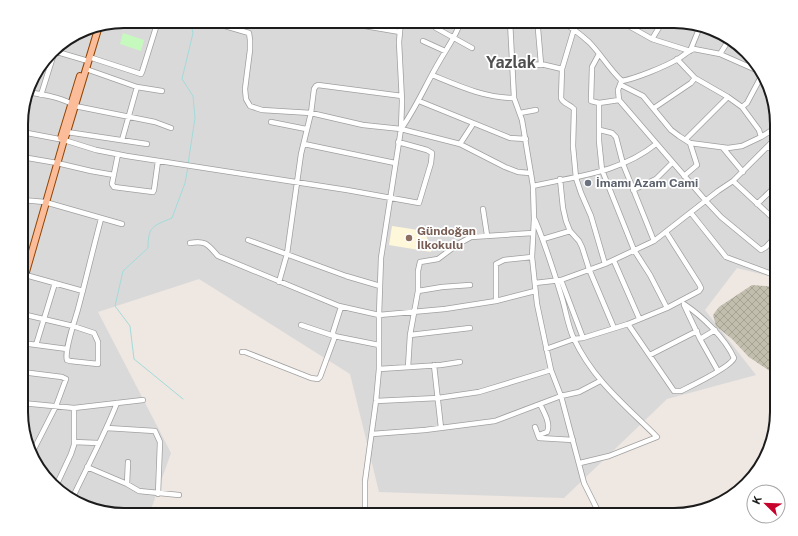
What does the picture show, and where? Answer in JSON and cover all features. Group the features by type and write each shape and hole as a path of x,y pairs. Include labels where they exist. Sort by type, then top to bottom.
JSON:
{"main road":[{"path":"28,257 55,163 96,32"},
{"path":"62,140 67,132 73,104 86,69 93,33"}],"street":[{"path":"63,51 140,74 142,72 156,28"},
{"path":"232,28 249,33 250,50 245,89 246,99 250,106 262,110 311,113 363,125 401,129 460,144 505,167 518,172 530,173"},
{"path":"377,28 400,32"},
{"path":"365,508 365,481 379,369 381,258 401,129 402,96 399,42 400,28"},
{"path":"436,28 472,48"},
{"path":"401,129 419,101 458,28"},
{"path":"510,28 514,98 520,113 526,139 533,186 534,219 532,257 535,292 551,370 561,396 587,491 596,508"},
{"path":"538,28 541,64"},
{"path":"634,28 652,39 690,50 694,49 720,54 751,68"},
{"path":"652,39 659,28"},
{"path":"605,264 591,216 576,178 573,146 574,112 572,107 562,101 561,98 562,69 574,29 589,42 621,83 643,96 672,130 690,143 723,148 742,146 770,131"},
{"path":"698,31 690,50 677,59 621,83 618,90 619,100 672,163 722,217 761,250 770,242"},
{"path":"423,41 446,51"},
{"path":"720,54 726,44"},
{"path":"599,54 593,62 590,99 599,103 619,100"},
{"path":"677,59 695,78 742,107 759,130 761,137"},
{"path":"41,95 51,63"},
{"path":"512,63 542,65 541,64 562,69"},
{"path":"86,69 137,87 162,91"},
{"path":"432,75 477,93 502,98 514,98"},
{"path":"654,108 691,83 695,78"},
{"path":"742,107 747,104 759,80"},
{"path":"279,282 287,254 301,154 311,113 314,89 318,85 402,96"},
{"path":"122,140 137,87"},
{"path":"33,93 73,104 155,122 171,128"},
{"path":"685,140 728,97"},
{"path":"419,101 510,138 526,139"},
{"path":"599,103 602,170 634,250 650,275 667,308"},
{"path":"520,113 536,110"},
{"path":"271,122 306,129"},
{"path":"460,144 474,124"},
{"path":"600,130 612,133 616,137 623,164 654,241"},
{"path":"67,132 147,144"},
{"path":"28,133 118,154 419,203 431,163 432,153 427,150 398,142"},
{"path":"684,176 697,165 690,143"},
{"path":"304,144 395,163"},
{"path":"533,186 560,179 576,178 623,164 645,153 656,144"},
{"path":"535,283 559,280 614,261 654,241 733,181 768,147"},
{"path":"723,148 743,172"},
{"path":"118,154 112,184 114,187 152,192 158,161"},
{"path":"28,159 114,175"},
{"path":"634,190 656,179 672,163"},
{"path":"560,179 563,208 570,231 579,241 614,328"},
{"path":"733,181 770,216"},
{"path":"757,204 770,192"},
{"path":"28,201 44,202 122,224"},
{"path":"483,209 487,235"},
{"path":"691,213 726,257 770,273"},
{"path":"28,315 74,326 94,333 98,342 98,364 67,360 66,357 67,349 74,326 101,218"},
{"path":"534,219 583,338"},
{"path":"543,240 570,231"},
{"path":"546,349 574,339 583,338 628,324 640,318 683,303 699,291 701,288 700,284 666,232"},
{"path":"408,367 410,335 418,290 418,271 420,262 438,259 471,237 533,233"},
{"path":"248,240 346,276 380,286"},
{"path":"190,243 206,243 218,256 341,307 379,315 445,309 496,301 535,292"},
{"path":"496,301 496,264 504,260 532,257"},
{"path":"614,261 640,318"},
{"path":"28,275 82,291"},
{"path":"559,280 574,339 589,365 600,381 656,437 609,456 580,463"},
{"path":"36,345 55,283"},
{"path":"418,290 470,285"},
{"path":"628,324 674,391 681,391 732,363 734,358 714,330 683,303"},
{"path":"683,303 700,340 718,371"},
{"path":"242,352 246,352 311,378 318,379 334,336 333,332 341,307"},
{"path":"301,325 334,336 379,344"},
{"path":"410,335 470,328"},
{"path":"700,340 714,330"},
{"path":"650,355 696,331"},
{"path":"28,344 67,349"},
{"path":"379,369 460,362"},
{"path":"434,365 441,428"},
{"path":"376,401 438,398 479,392 551,370"},
{"path":"28,373 62,377 66,379 56,406 35,447"},
{"path":"372,434 425,430 495,421 561,396 579,392 600,381"},
{"path":"28,404 74,408 143,400"},
{"path":"74,494 98,443 107,428 117,403"},
{"path":"539,435 547,432 549,428 540,404"},
{"path":"58,482 71,454 74,442 74,408"},
{"path":"535,427 539,438 573,440"},
{"path":"107,428 155,431 160,442 158,494"},
{"path":"74,442 98,443"},
{"path":"127,484 128,462"},
{"path":"87,467 127,484 139,491 179,495"}],"shaded area":[{"path":"124,28 674,28 699,31 711,35 727,44 746,61 757,76 767,99 770,118 770,276 737,268 705,310 756,375 667,399 564,498 379,492 350,374 199,279 98,312 171,453 151,508 111,507 99,505 82,498 71,492 56,480 44,465 38,454 30,431 28,412 29,111 35,87 41,76 61,52 76,41 99,31"},
{"name":"Gündoğan İlkokulu","path":"392,226 425,231 431,252 389,245"},
{"path":"752,285 770,286 770,371 749,357 732,339 716,326 713,315 719,307"}],"green space":[{"path":"123,33 144,40 141,51 120,44"}],"waterway":[{"path":"188,164 195,118 193,96 182,79 193,33 192,28"},
{"path":"183,399 134,359 130,326 115,306 123,271 148,248 149,235 153,228 156,225 172,218 185,183 188,167"}],"place":[{"name":"İmamı Azam Cami","path":"588,183"},
{"name":"Gündoğan İlkokulu","path":"409,238"}],"district":[{"name":"Yazlak","path":"511,62"}]}
